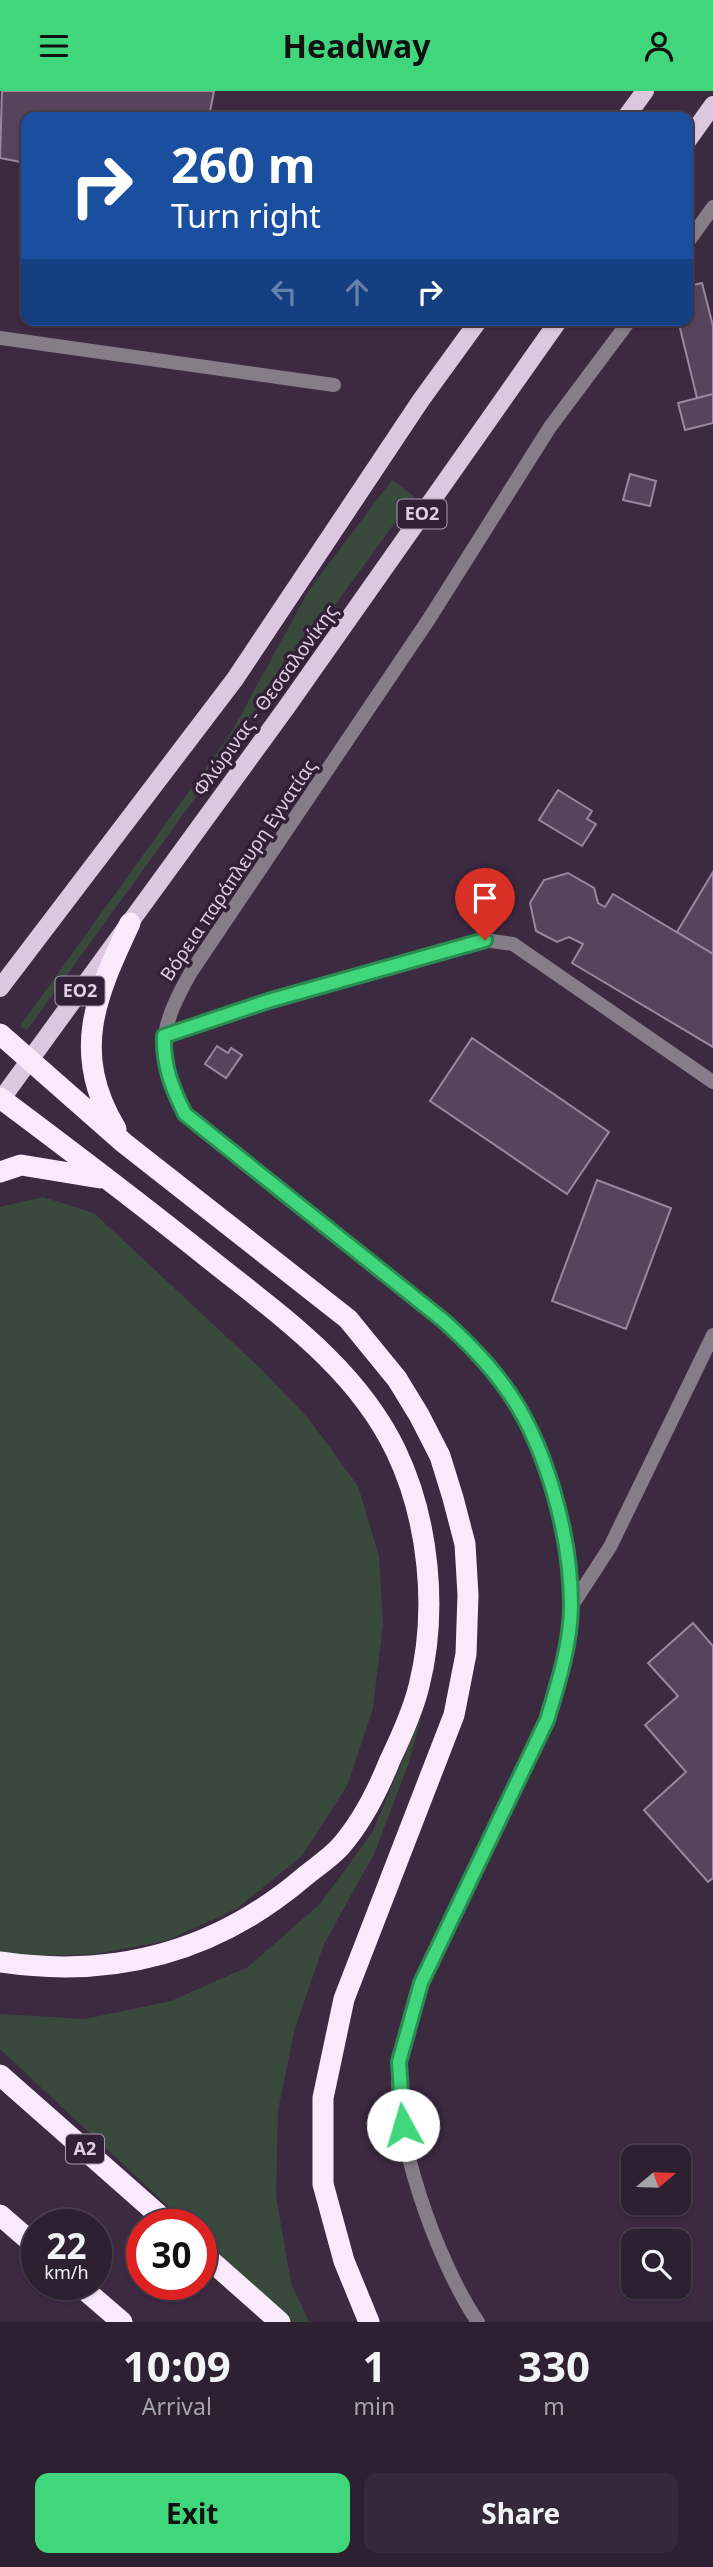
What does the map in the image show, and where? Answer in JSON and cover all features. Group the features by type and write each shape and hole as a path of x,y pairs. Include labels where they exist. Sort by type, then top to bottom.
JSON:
{"highway":[{"path":"124,1143 106,1112 92,1061 92,1019 102,983 130,923"},
{"path":"0,1034 124,1143 348,1319 397,1379 440,1456 465,1544 468,1595 466,1654 454,1715 344,1999 323,2098 323,2185 344,2261 369,2322"},
{"path":"0,1099 109,1179 310,1339 359,1391 396,1450 423,1525 429,1574 427,1623 419,1685 377,1791 340,1847 287,1892 251,1916 195,1944 147,1960 62,1969 0,1962"},
{"path":"0,1172 21,1165 109,1179"},
{"name":"Α2","path":"0,2075 152,2209"},
{"path":"0,2215 21,2233"},
{"path":"217,2266 280,2322"},
{"path":"97,2300 122,2322"}],"main road":[{"path":"630,112 645,91"},
{"path":"693,133 713,105"},
{"name":"Φλώρινας - Θεσσαλονίκης","path":"0,988 235,679 421,400 475,326"},
{"name":"Φλώρινας - Θεσσαλονίκης","path":"0,1099 130,923 555,326"}],"street":[{"path":"693,234 713,207"},
{"name":"Βόρεια παράπλευρη Εγνατίας","path":"478,2322 447,2267 407,2149 400,2102 399,2062 421,1983 547,1720 559,1681 571,1607 561,1520 548,1477 526,1422 504,1385 476,1351 444,1321 185,1114 172,1088 163,1059 164,1036 172,1005 191,972 429,619 551,427 626,326"},
{"path":"0,338 334,385"},
{"path":"164,1036 234,1012 485,940 513,944 713,1082"},
{"path":"571,1607 610,1547 713,1335"}],"green space":[{"path":"392,480 414,496 27,1030 20,1026 231,733 309,590"},
{"path":"43,1197 94,1213 261,1369 308,1418 358,1486 379,1556 383,1624 373,1708 347,1786 302,1856 236,1909 166,1941 94,1954 18,1957 0,1952 0,1207"},
{"path":"422,1714 408,1765 374,1854 324,1944 295,2028 278,2110 276,2196 291,2283 309,2322 292,2322 217,2252 217,2209 171,2209 0,2049 0,2014 85,2019 171,2001 248,1967 321,1903 373,1831"}],"building":[{"path":"2,91 214,91 210,112 21,112 21,162 0,158"},
{"path":"702,283 713,326 713,394 697,398 679,326 693,326 693,285"},
{"path":"713,394 713,423 685,430 678,403"},
{"path":"630,474 656,481 650,506 623,500"},
{"path":"558,790 592,811 587,819 596,824 582,846 539,820"},
{"path":"713,872 713,954 677,932"},
{"path":"568,873 594,888 598,903 605,907 613,894 713,954 713,1047 572,963 583,944 569,937 557,942 536,931 530,903 544,880"},
{"path":"472,1038 609,1132 567,1194 430,1101"},
{"path":"217,1046 228,1053 231,1048 242,1055 226,1078 205,1064"},
{"path":"597,1180 671,1208 626,1329 552,1301"},
{"path":"693,1623 713,1646 713,1878 708,1882 644,1810 686,1772 645,1725 678,1696 648,1663"}],"route":[{"path":"403,2125 399,2062 421,1983 496,1821 547,1720 559,1681 571,1607 561,1520 548,1477 526,1422 504,1385 476,1351 444,1321 185,1114 172,1088 163,1059 164,1036 268,1001 485,940"}]}
